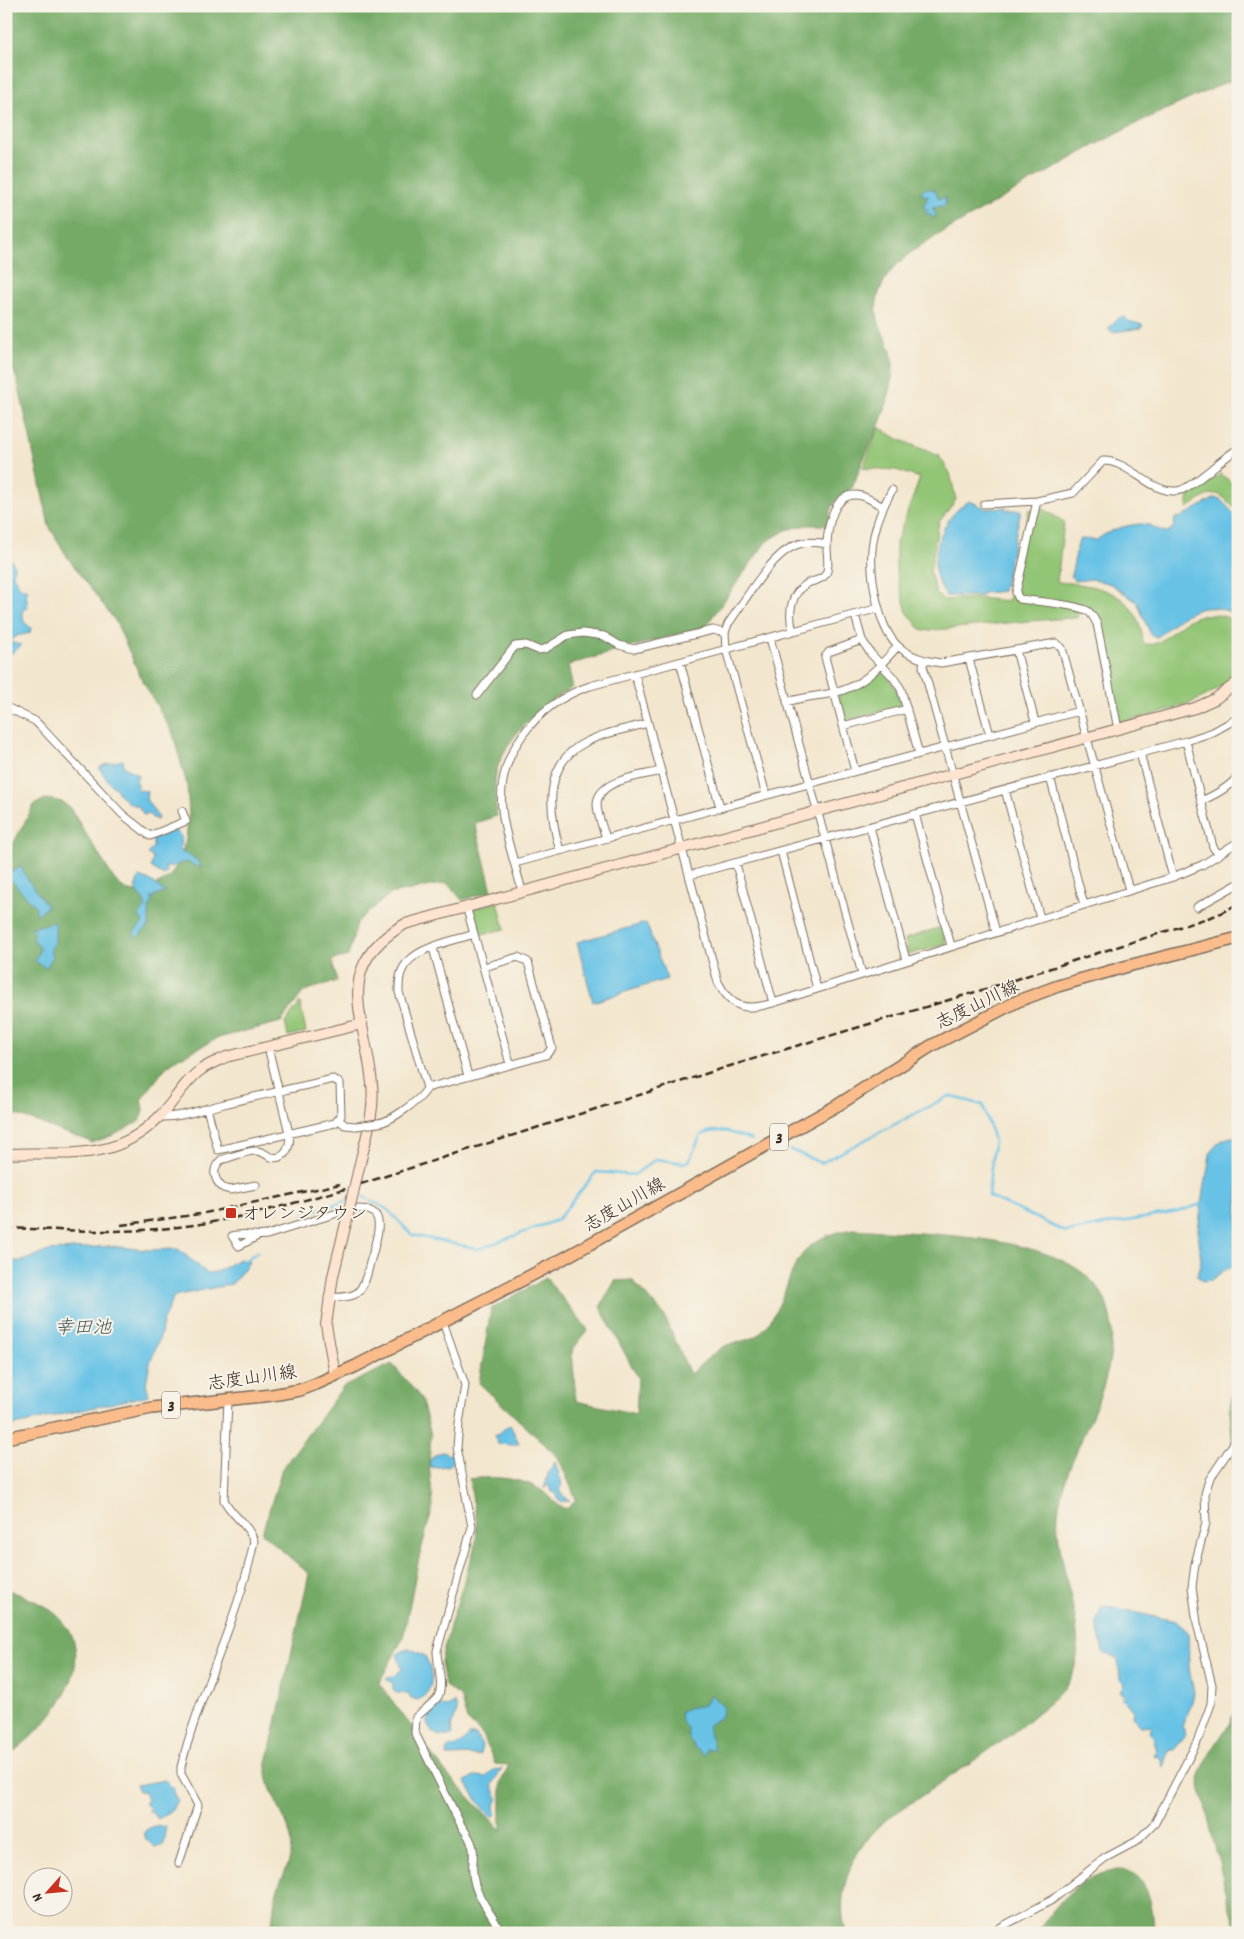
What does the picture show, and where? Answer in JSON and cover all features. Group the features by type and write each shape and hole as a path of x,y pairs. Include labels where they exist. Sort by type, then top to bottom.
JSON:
{"main road":[{"name":"志度山川線","path":"6,1438 152,1408 300,1390 443,1322 561,1260 838,1105 931,1046 1018,1001 1120,968 1238,938"}],"street":[{"path":"984,504 1037,501 1073,493 1103,461 1127,469 1168,490 1181,490 1238,449"},
{"path":"892,490 883,507 874,535 871,553 872,579 879,608 888,632 898,646 924,660 941,663 1056,643 1062,648 1129,890"},
{"path":"793,631 790,610 794,599 807,584 825,576 827,544 835,506 842,499 851,495 862,496 883,507"},
{"path":"1037,501 1016,593 1019,599 1075,607 1087,611 1093,616 1097,624 1118,729"},
{"path":"766,795 726,649 725,633 728,624 778,556 798,544 813,542 827,544"},
{"path":"522,891 516,862 502,816 502,788 507,766 522,734 532,722 558,700 582,689 879,608"},
{"path":"855,615 862,640 900,689 919,754"},
{"path":"477,695 515,646 526,645 538,650 545,649 568,635 583,632 604,636 618,645 634,649 713,630 725,633"},
{"path":"770,638 862,974"},
{"path":"855,771 825,657 829,652 862,640"},
{"path":"788,702 806,696 835,692 860,682 882,664 898,646"},
{"path":"1016,650 1035,722"},
{"path":"969,659 990,734"},
{"path":"924,660 923,666 944,747 996,932"},
{"path":"680,662 720,807"},
{"path":"635,675 718,982 725,996 735,1004 748,1008 773,1003 1173,876 1218,855 1238,842"},
{"path":"335,1375 326,1325 328,1298 372,1106 373,1085 357,996 359,978 364,962 375,945 387,935 406,924 466,906 1195,708 1215,699 1238,682"},
{"path":"6,708 34,721 122,814 150,836 186,821 182,811"},
{"path":"843,726 907,709"},
{"path":"516,862 1079,710"},
{"path":"690,875 1186,741 1213,732 1238,718"},
{"path":"560,851 550,811 551,791 557,771 584,742 648,723"},
{"path":"1186,741 1213,847 1218,855"},
{"path":"1140,753 1173,876"},
{"path":"606,838 597,806 598,797 603,789 612,784 661,771"},
{"path":"1201,801 1214,795 1238,776"},
{"path":"1050,777 1084,904"},
{"path":"1005,790 1040,918"},
{"path":"915,814 951,946"},
{"path":"870,827 906,960"},
{"path":"781,851 817,989"},
{"path":"736,864 773,1003"},
{"path":"1197,907 1238,884"},
{"path":"466,906 510,1064"},
{"path":"339,1120 345,1125 356,1126 383,1123 424,1094 427,1088 399,992 400,976 406,964 414,956 474,934"},
{"path":"433,948 468,1076"},
{"path":"427,1088 546,1055 552,1048 528,962 518,957 484,967"},
{"path":"6,1154 73,1154 109,1148 135,1137 159,1117 202,1069 226,1057 362,1024"},
{"path":"256,1184 230,1190 223,1188 215,1178 217,1164 221,1160 257,1151 272,1157 279,1157 288,1150 291,1142 268,1048"},
{"path":"159,1117 168,1118 332,1079 340,1083 339,1120"},
{"path":"207,1108 218,1150 339,1120"},
{"path":"256,1237 332,1217 347,1210 360,1208 370,1210 377,1217 380,1226 364,1282 357,1293 345,1297 328,1298"},
{"path":"443,1322 465,1385 458,1424 458,1447 472,1527 437,1651 437,1665 441,1685 439,1697 416,1717 416,1733 475,1849 472,1872 475,1886 501,1933"},
{"path":"179,1863 198,1805 181,1774 181,1767 191,1728 224,1640 254,1541 251,1532 230,1513 224,1500 228,1399"},
{"path":"995,1933 1001,1927 1052,1900 1105,1858 1137,1840 1160,1815 1198,1740 1210,1711 1212,1685 1197,1623 1192,1587 1195,1564 1206,1524 1206,1494 1210,1480 1238,1438"}],"green space":[{"path":"6,6 1238,6 1238,77 1141,121 1088,149 926,242 899,262 884,282 877,302 879,322 892,357 892,381 886,407 852,487 834,503 827,525 807,525 786,530 766,542 706,626 568,665 573,687 535,715 513,739 504,752 498,766 495,781 497,816 475,823 492,891 462,900 447,883 390,894 358,921 348,956 332,960 337,981 304,991 281,1022 218,1038 179,1058 166,1067 141,1100 143,1109 141,1120 116,1134 92,1143 6,1112 6,857 34,805 45,799 53,800 62,802 70,808 114,879 125,890 134,892 160,883 170,876 179,862 186,839 189,814 187,785 173,734 141,678 116,622 68,558 49,526 18,382 6,353"},
{"path":"879,427 898,439 939,456 950,473 956,500 939,522 930,572 936,593 943,600 976,598 1008,601 1029,510 1042,508 1064,522 1057,582 1088,586 1115,594 1134,612 1140,626 1143,643 1152,644 1161,640 1190,619 1203,615 1219,615 1238,622 1238,672 1212,692 1199,699 1171,710 1125,722 1118,720 1099,621 1079,606 1077,618 922,631 907,612 896,573 896,543 920,478 896,470 863,468"},
{"path":"1221,474 1238,488 1238,512 1224,498 1214,494 1187,508 1189,496"},
{"path":"881,670 894,685 901,703 898,707 845,721 838,694 862,685"},
{"path":"498,902 505,929 478,935 471,909"},
{"path":"941,927 946,944 908,955 905,939"},
{"path":"300,1003 306,1032 288,1036 285,1023"},
{"path":"854,1229 979,1239 1043,1253 1070,1265 1091,1280 1105,1301 1109,1313 1112,1339 1109,1365 1101,1394 1066,1479 1058,1513 1061,1554 1078,1642 1076,1662 1064,1689 1009,1736 893,1815 877,1828 856,1855 846,1880 842,1906 846,1933 269,1933 276,1895 289,1861 292,1846 285,1820 272,1794 267,1774 267,1763 309,1574 262,1533 282,1469 343,1387 392,1364 421,1398 431,1435 429,1463 433,1506 419,1558 403,1638 379,1683 446,1773 501,1830 501,1782 509,1765 495,1764 483,1735 467,1720 460,1696 445,1686 441,1661 476,1543 477,1523 469,1479 499,1478 519,1481 537,1488 557,1504 567,1509 576,1499 558,1457 479,1383 491,1309 546,1278 588,1330 572,1350 576,1401 636,1414 638,1378 600,1307 615,1281 632,1280 664,1315 690,1374 712,1354 727,1345 750,1339 762,1331 774,1315 794,1268 802,1255 814,1243 830,1235"},
{"path":"1238,1353 1238,1517 1230,1409"},
{"path":"6,1589 42,1605 64,1622 75,1648 75,1666 70,1685 48,1719 20,1747 6,1757"},
{"path":"1238,1704 1238,1933 1236,1933 1199,1781 1206,1761 1229,1724"},
{"path":"1118,1870 1128,1871 1143,1883 1151,1902 1154,1933 1035,1933 1061,1901 1080,1884 1103,1873"}],"water":[{"path":"926,188 935,190 939,199 945,197 946,205 932,208 936,213 934,219 930,214 925,215 928,210 923,208 928,196 920,194"},
{"path":"1124,316 1128,321 1143,325 1142,328 1113,332 1108,329 1117,319"},
{"path":"1215,498 1221,500 1238,518 1238,616 1226,610 1215,608 1195,610 1176,621 1158,637 1151,635 1137,602 1111,584 1092,579 1075,581 1071,576 1079,539 1097,540 1114,530 1136,524 1148,525 1169,532 1174,526 1175,518 1182,517"},
{"path":"970,501 987,509 1006,507 1006,510 1021,510 1003,591 983,593 982,596 946,596 935,571 937,548 949,520 955,512"},
{"path":"6,520 12,547 10,558 14,565 13,575 20,587 28,590 26,595 28,606 22,611 24,622 31,628 30,633 17,636 9,642 22,645 10,654 6,654"},
{"path":"123,760 124,767 138,775 136,780 138,790 147,791 146,799 158,817 157,820 151,817 149,813 144,815 138,806 125,800 99,768 106,764"},
{"path":"174,830 181,836 180,851 197,860 201,868 185,862 171,867 164,867 167,872 163,875 151,867 153,858 148,854 153,847 153,839"},
{"path":"21,867 47,907 36,915 36,907 6,875"},
{"path":"139,877 151,881 165,892 151,898 153,901 149,908 149,926 136,938 134,932 143,923 139,915 145,909 145,903 135,888"},
{"path":"55,922 55,940 50,952 53,956 46,968 35,961 40,949 32,936 35,933 31,928"},
{"path":"646,923 667,979 593,1002 577,942"},
{"path":"1238,1136 1238,1266 1226,1269 1211,1280 1203,1281 1197,1276 1201,1261 1198,1229 1210,1154 1221,1141"},
{"name":"幸田池","path":"110,1246 148,1250 178,1249 207,1273 216,1272 239,1259 249,1262 232,1284 174,1296 163,1320 161,1334 150,1363 146,1383 149,1395 6,1427 6,1261 22,1261 49,1251"},
{"path":"510,1425 519,1443 514,1445 498,1444 494,1436"},
{"path":"444,1451 448,1455 454,1452 453,1462 448,1466 432,1468 429,1463 433,1456"},
{"path":"555,1462 562,1484 560,1489 562,1495 570,1500 560,1502 556,1493 551,1491 548,1484 544,1489 548,1474"},
{"path":"1102,1606 1176,1621 1188,1632 1189,1669 1194,1693 1191,1706 1182,1726 1186,1734 1175,1749 1169,1749 1163,1767 1160,1757 1154,1756 1157,1751 1153,1736 1149,1731 1151,1725 1141,1726 1132,1717 1133,1710 1122,1699 1125,1695 1120,1691 1124,1684 1120,1679 1118,1660 1103,1652 1096,1622"},
{"path":"409,1648 425,1656 430,1668 430,1686 424,1696 418,1700 411,1698 408,1693 396,1693 393,1689 393,1683 387,1680 387,1677 394,1676 402,1669 397,1654"},
{"path":"711,1695 723,1707 722,1716 707,1726 714,1749 706,1749 704,1755 694,1747 688,1737 687,1728 681,1721 680,1713 688,1708 704,1705"},
{"path":"455,1703 457,1712 451,1727 453,1735 440,1736 430,1730 427,1721 431,1712 441,1705 447,1707"},
{"path":"469,1735 476,1735 482,1745 480,1755 447,1756 446,1750 450,1746 456,1748"},
{"path":"502,1769 492,1785 498,1798 495,1805 496,1814 493,1817 474,1796 465,1781 477,1776 486,1777 493,1770"},
{"path":"165,1780 174,1789 173,1792 177,1800 172,1810 158,1819 149,1811 150,1807 144,1803 147,1800 144,1792 139,1791 136,1785"},
{"path":"166,1826 163,1845 155,1848 146,1839 144,1832 149,1828"}],"waterway":[{"path":"791,1150 821,1163 949,1096 983,1105 994,1141 988,1196 1066,1232 1177,1212 1205,1203"},
{"path":"354,1198 362,1196 387,1209 412,1235 479,1249 557,1220 596,1172 634,1175 656,1159 683,1163 689,1161 701,1135 708,1132 727,1132 752,1140"},
{"path":"304,1214 349,1200"},
{"path":"244,1261 257,1252"}],"railway":[{"path":"6,1228 92,1231 157,1229 220,1221 283,1206 345,1189 730,1066 982,990 1217,915 1238,904"},
{"path":"121,1225 200,1214 340,1184"}],"place":[{"name":"オレンジタウン","path":"231,1213"}]}
